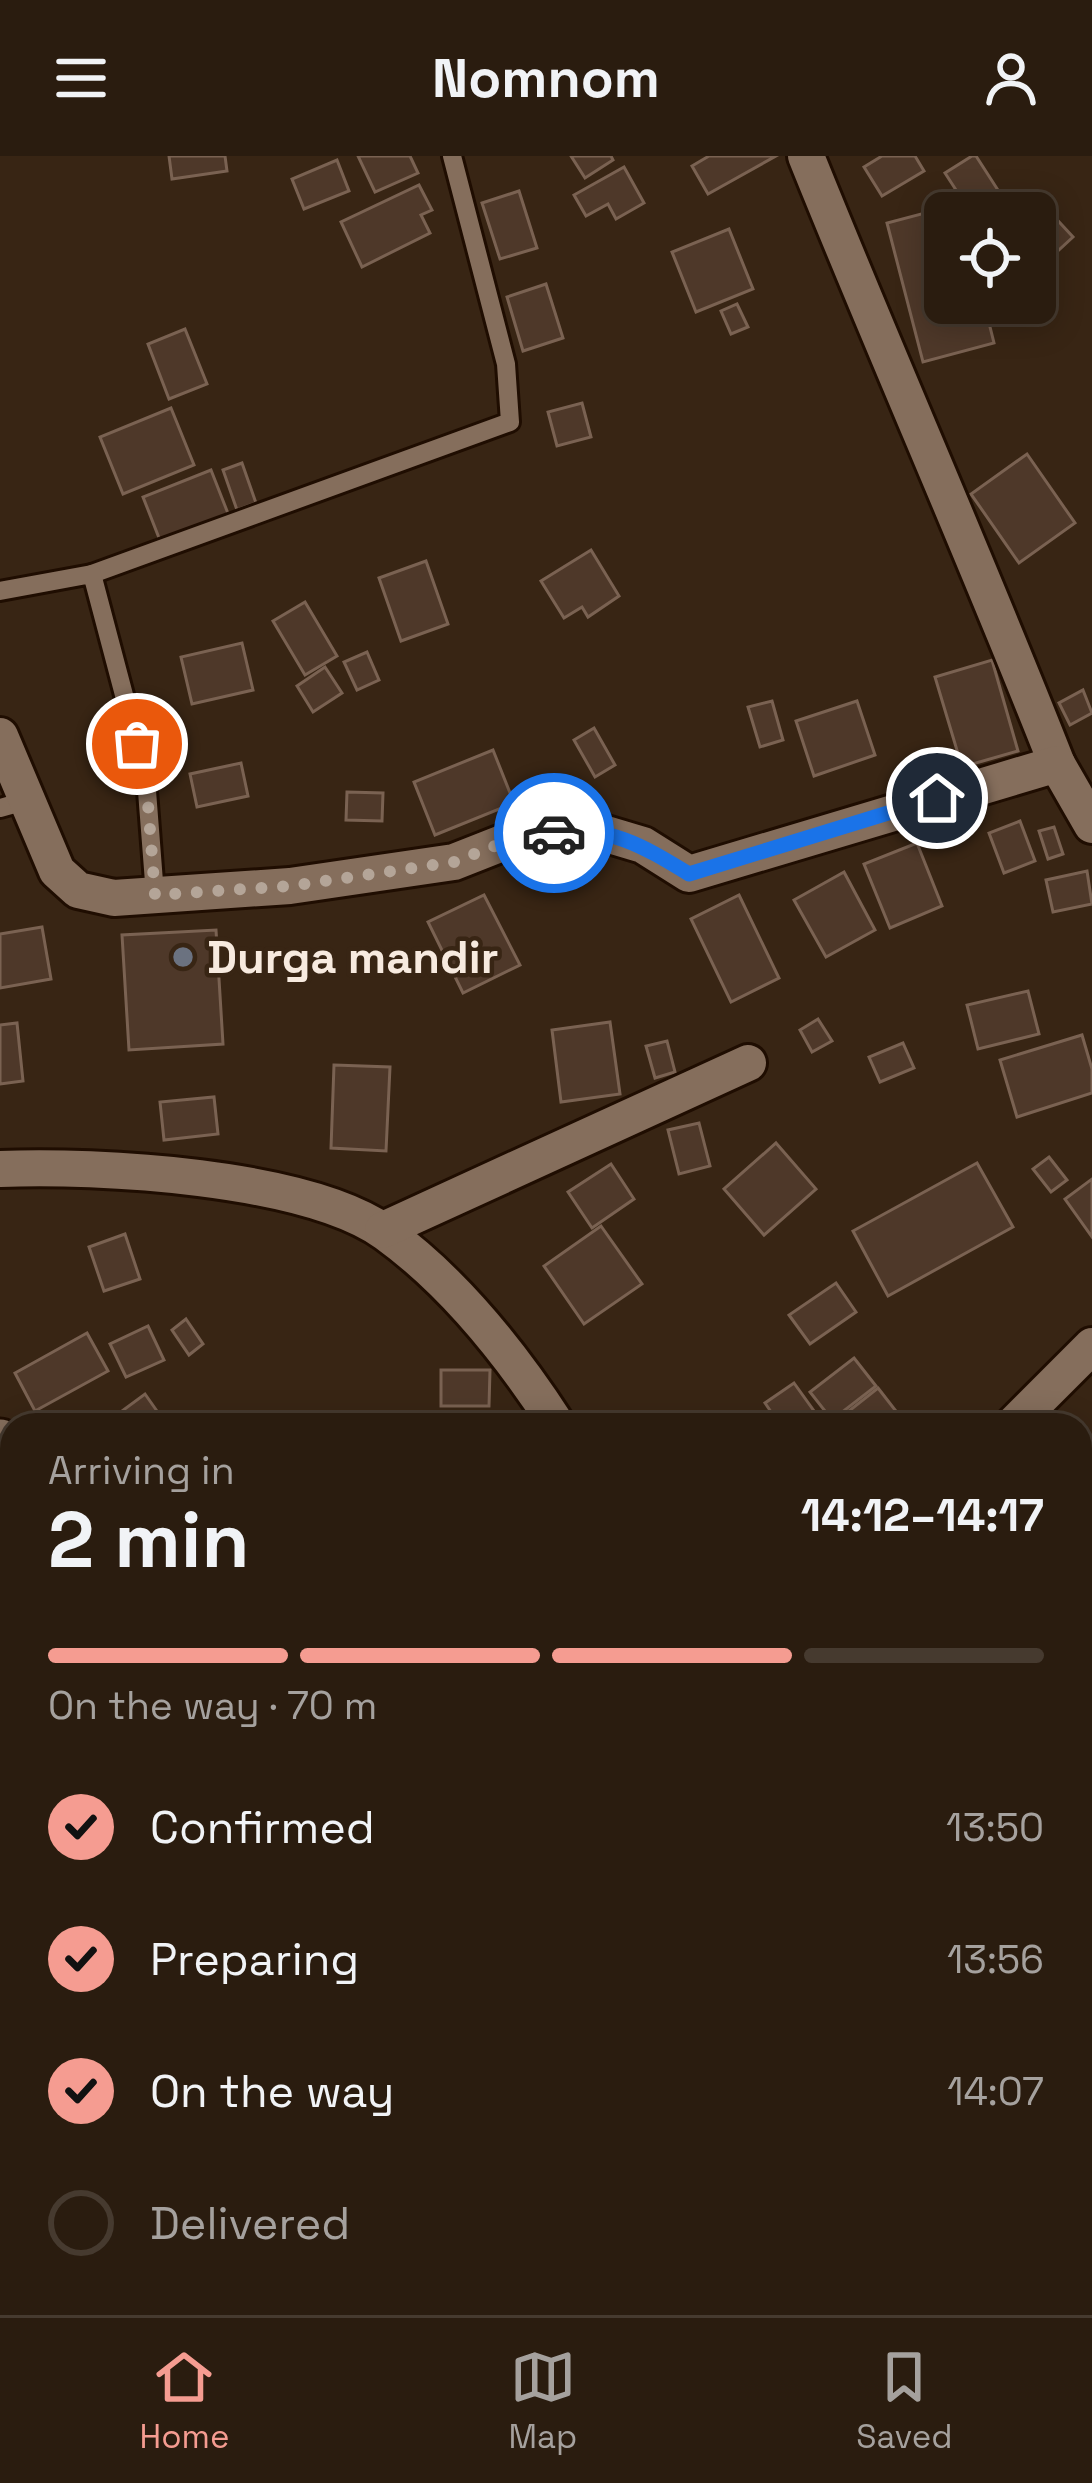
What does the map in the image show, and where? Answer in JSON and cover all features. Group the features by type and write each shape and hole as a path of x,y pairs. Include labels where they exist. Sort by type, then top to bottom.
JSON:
{"street":[{"path":"806,156 905,402 981,570 1057,764 1092,825"},
{"path":"0,736 12,805 57,871 78,890 114,898 290,886 454,862 515,838 586,828 643,845 689,874 1057,764"},
{"path":"382,1230 748,1063"},
{"path":"0,1169 78,1166 220,1181 320,1203 382,1230 446,1282 549,1413"},
{"path":"1025,1413 1092,1346"}],"lane":[{"path":"0,591 92,574 510,422 506,364 452,156"},
{"path":"92,574 146,778 155,895"}],"building":[{"path":"169,156 225,156 227,171 172,179"},
{"path":"358,156 410,156 418,173 375,192"},
{"path":"571,156 611,156 613,160 585,178"},
{"path":"709,156 776,156 708,194 692,166"},
{"path":"882,156 915,156 924,171 882,196 864,167"},
{"path":"976,156 999,192 957,192 945,173"},
{"path":"337,160 349,191 304,209 292,179"},
{"path":"624,167 644,203 616,219 608,204 586,216 574,195"},
{"path":"419,185 432,210 421,215 430,233 362,267 341,222"},
{"path":"519,191 537,248 500,259 482,203"},
{"path":"924,213 924,324 989,324 994,343 923,362 887,223"},
{"path":"1056,219 1073,237 1056,253"},
{"path":"729,229 753,289 696,312 672,252"},
{"path":"546,284 563,338 523,351 507,297"},
{"path":"737,304 748,327 731,334 721,311"},
{"path":"185,329 207,384 169,399 148,344"},
{"path":"582,403 591,437 557,446 548,412"},
{"path":"171,408 194,465 123,494 100,437"},
{"path":"1027,454 1075,523 1019,563 971,494"},
{"path":"242,463 256,503 237,510 223,470"},
{"path":"211,470 229,516 161,543 143,497"},
{"path":"591,550 619,596 588,617 582,607 564,618 541,581"},
{"path":"426,561 448,624 401,641 379,578"},
{"path":"305,602 337,656 305,675 273,621"},
{"path":"242,643 253,690 192,704 181,657"},
{"path":"367,652 379,680 357,690 344,662"},
{"path":"992,660 1018,751 962,767 935,677"},
{"path":"325,667 342,693 313,712 297,686"},
{"path":"1083,690 1092,713 1070,725 1059,703"},
{"path":"772,701 783,740 760,747 748,707"},
{"path":"857,701 875,755 814,776 796,721"},
{"path":"594,728 615,765 595,777 574,740"},
{"path":"493,750 514,803 435,835 414,782"},
{"path":"241,763 248,796 197,807 190,774"},
{"path":"347,792 383,793 382,821 346,820"},
{"path":"1020,821 1035,861 1004,873 989,833"},
{"path":"1054,827 1063,854 1048,859 1039,831"},
{"path":"917,843 942,906 890,928 864,864"},
{"path":"1087,871 1092,904 1053,912 1046,880"},
{"path":"844,872 875,930 826,957 794,900"},
{"path":"484,895 520,965 463,993 428,922"},
{"path":"739,895 779,978 731,1002 691,919"},
{"path":"42,927 51,979 0,988 0,934"},
{"path":"216,930 223,1044 129,1050 122,935"},
{"path":"1028,991 1039,1034 978,1049 967,1005"},
{"path":"818,1019 832,1041 812,1052 800,1030"},
{"path":"610,1022 620,1094 561,1102 552,1030"},
{"path":"17,1023 23,1081 0,1084 0,1025"},
{"path":"1082,1035 1092,1069 1092,1093 1017,1117 1000,1060"},
{"path":"667,1041 675,1072 655,1078 646,1046"},
{"path":"903,1043 914,1068 880,1082 869,1057"},
{"path":"334,1065 390,1067 386,1151 331,1148"},
{"path":"214,1097 218,1134 164,1140 160,1102"},
{"path":"699,1123 710,1166 679,1174 668,1130"},
{"path":"776,1143 816,1189 764,1235 724,1189"},
{"path":"1049,1157 1067,1180 1051,1192 1033,1169"},
{"path":"977,1163 1013,1227 888,1296 853,1231"},
{"path":"611,1164 634,1199 592,1228 568,1192"},
{"path":"1092,1179 1092,1237 1065,1199"},
{"path":"601,1226 642,1284 584,1324 544,1266"},
{"path":"125,1234 140,1279 104,1291 89,1247"},
{"path":"836,1283 856,1312 810,1344 789,1315"},
{"path":"186,1319 203,1344 189,1355 172,1330"},
{"path":"148,1326 164,1360 126,1377 110,1344"},
{"path":"87,1333 108,1371 35,1411 15,1373"},
{"path":"854,1358 876,1386 841,1413 826,1413 810,1392"},
{"path":"441,1370 490,1370 489,1406 441,1406"},
{"path":"794,1383 815,1413 772,1413 765,1403"},
{"path":"878,1388 897,1413 846,1413"},
{"path":"145,1394 158,1413 119,1413"}],"way so far":[{"path":"137,744 146,778 155,895 290,886 454,862 515,838 554,833"}],"place":[{"name":"Durga mandir","path":"183,957"}],"route":[{"path":"554,833 586,828 643,845 689,874 937,798"}]}
